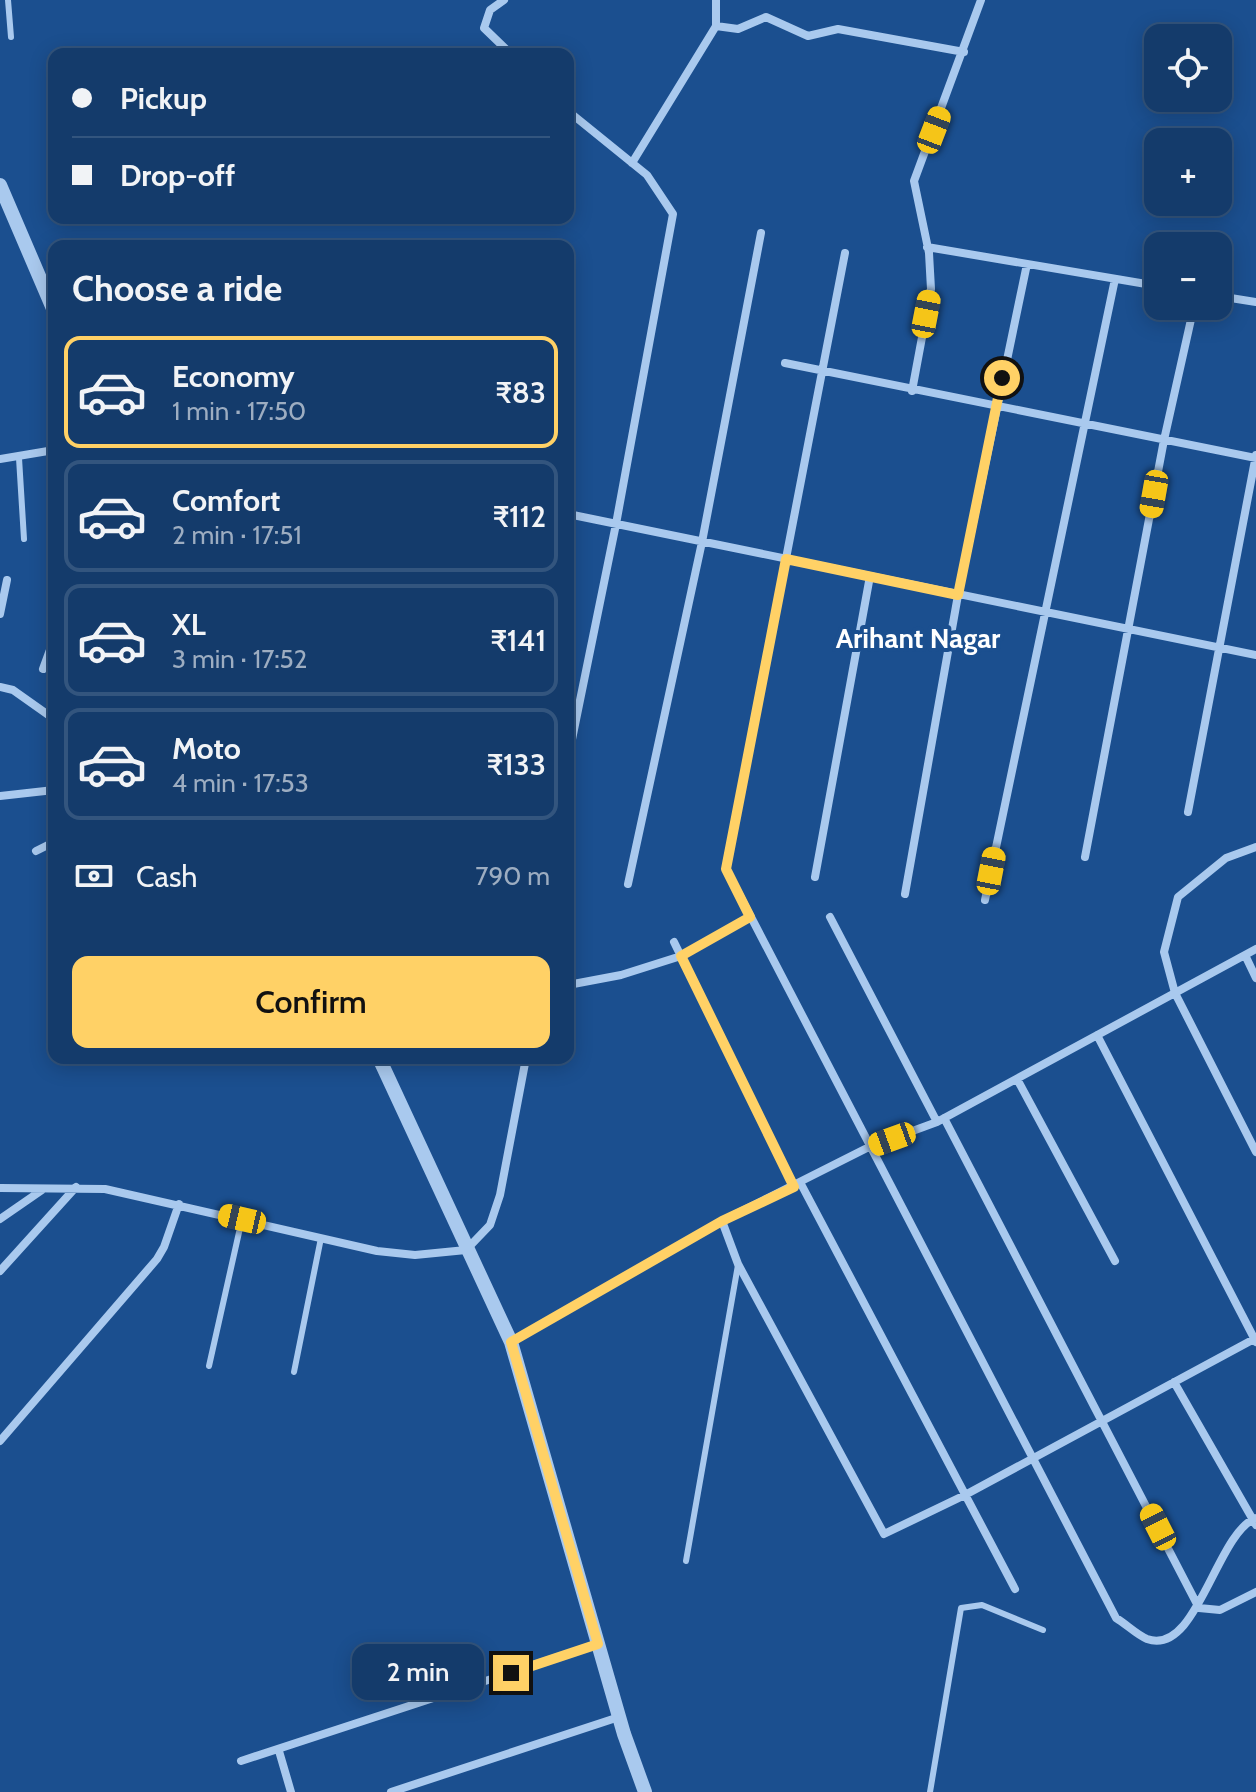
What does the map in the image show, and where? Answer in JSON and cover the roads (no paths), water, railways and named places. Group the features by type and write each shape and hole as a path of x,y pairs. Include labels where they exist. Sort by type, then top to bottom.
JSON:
{"street":[{"path":"504,0 490,10 484,28 505,48"},
{"path":"632,163 716,26 716,0"},
{"path":"912,391 931,289 927,247 914,181 981,0"},
{"path":"716,26 738,29 766,17 808,36 838,29 964,52"},
{"path":"574,116 647,175 673,214 616,524 574,730"},
{"path":"0,185 48,297"},
{"path":"628,884 702,542 761,233"},
{"path":"927,247 1144,284"},
{"path":"845,253 726,869 1116,1618 1147,1639 1160,1640 1199,1608 1228,1543 1240,1526 1255,1521 1174,1382"},
{"path":"905,894 958,595 1027,264"},
{"path":"985,900 1082,424 1115,279"},
{"path":"1232,298 1256,302"},
{"path":"1085,857 1164,440 1191,320"},
{"path":"785,363 912,391 1256,456 1188,812"},
{"path":"0,459 48,451"},
{"path":"574,515 1256,655"},
{"path":"815,877 870,576"},
{"path":"0,614 7,580"},
{"path":"43,669 48,655"},
{"path":"0,687 25,697 48,714"},
{"path":"0,796 48,791"},
{"path":"36,851 48,845"},
{"path":"1256,847 1226,858 1178,897 1164,952 1175,993 1256,1152"},
{"path":"574,984 621,975 681,956 750,917"},
{"path":"830,917 1104,1420 1199,1608"},
{"path":"674,942 798,1186 1015,1589"},
{"path":"511,1342 722,1221 798,1186 869,1147 941,1120 1256,949"},
{"path":"1245,955 1256,978"},
{"path":"722,1221 738,1264 884,1534 965,1495 1255,1340 1097,1035"},
{"path":"382,1064 511,1342 619,1717 645,1792"},
{"path":"0,1188 105,1189 321,1238 415,1255 466,1250 490,1225 500,1195 525,1064"},
{"path":"1017,1079 1115,1261"},
{"path":"0,1271 76,1187"},
{"path":"0,1219 42,1189"},
{"path":"0,1441 157,1259 179,1204"},
{"path":"1199,1608 1220,1610 1256,1592"},
{"path":"241,1761 598,1644"},
{"path":"391,1792 619,1717"},
{"path":"279,1751 291,1792"}],"lane":[{"path":"8,0 11,37"},
{"path":"19,458 24,539"},
{"path":"209,1366 242,1219"},
{"path":"294,1372 321,1238"},
{"path":"686,1561 738,1264"},
{"path":"930,1792 961,1608 982,1605 1043,1630"}],"district":[{"name":"Arihant Nagar","path":"918,638"}]}
